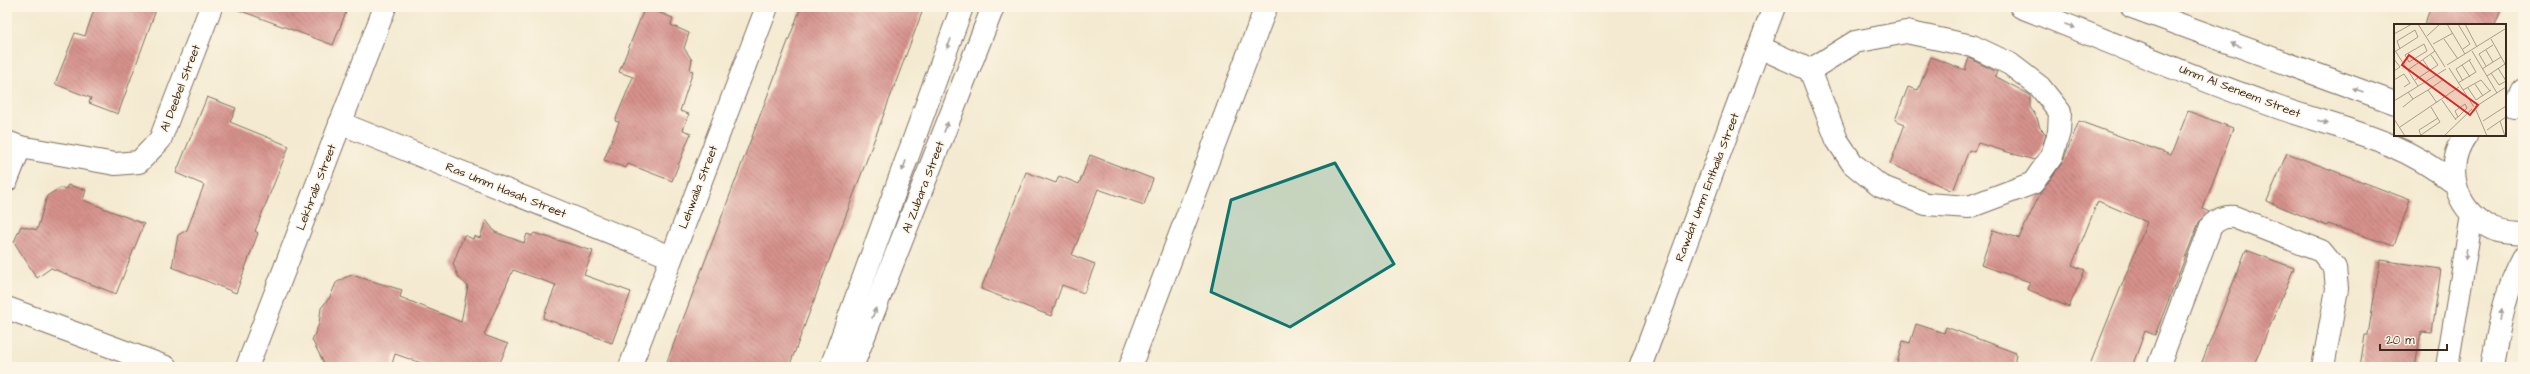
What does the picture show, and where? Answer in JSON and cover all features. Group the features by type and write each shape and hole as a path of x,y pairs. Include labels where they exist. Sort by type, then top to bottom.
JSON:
{"street":[{"name":"Al Deebel Street","path":"7,180 14,145 115,164 139,162 160,140 211,7"},
{"name":"Lekhraib Street","path":"247,367 385,7"},
{"name":"Lehwaila Street","path":"630,367 767,7"},
{"name":"Al Zubara Street","path":"831,367 962,7"},
{"name":"Al Zubara Street","path":"852,367 993,7"},
{"path":"1130,367 1266,7"},
{"name":"Rawdat Umm Enthaila Street","path":"1640,367 1774,7"},
{"name":"Umm Al Seneem Street","path":"2021,7 2277,107 2386,142 2410,152 2434,167 2454,183"},
{"path":"2132,7 2394,103"},
{"path":"1759,47 1810,70 1837,140 1853,164 1880,186 1926,204 1969,208 2033,183 2052,156 2059,132 2060,112 2040,86 2010,64 1972,46 1906,32 1855,42 1810,70"},
{"name":"Ras Umm Hasah Street","path":"340,123 671,257"},
{"path":"2466,136 2454,161 2454,183 2460,197 2472,215 2487,227 2505,233 2523,234"},
{"path":"2447,367 2472,215"},
{"path":"2158,367 2211,226 2221,218 2228,216 2321,251 2336,268 2337,289 2323,367"},
{"path":"2492,367 2502,308 2510,283 2523,258"},
{"path":"7,308 166,367"}],"highlighted area":[{"path":"1335,163 1394,264 1290,327 1211,292 1231,200"}],"building":[{"path":"95,7 157,7 118,114 89,103 91,98 55,84 75,33 85,36"},
{"path":"236,7 348,7 333,45 236,9"},
{"path":"645,7 673,18 671,25 689,33 684,48 692,60 690,70 693,71 680,111 689,114 683,130 691,133 672,181 628,164 626,168 604,160 619,122 615,121 633,77 619,72"},
{"path":"801,7 924,7 789,367 665,367"},
{"path":"2431,7 2502,7 2495,24 2424,24"},
{"path":"1931,57 1965,70 1969,58 1997,72 1995,76 2030,95 2030,107 2037,118 2040,128 2046,134 2041,151 2034,160 1978,143 1974,152 1969,150 1953,191 1890,164 1905,124 1895,120 1908,87 1918,90"},
{"path":"207,97 236,108 230,122 289,146 255,231 258,233 236,293 172,267 178,235 187,230 204,185 176,173"},
{"path":"2188,111 2233,128 2203,209 2209,212 2199,222 2155,335 2145,331 2132,367 2089,367 2147,222 2098,201 2072,265 2085,270 2069,307 2027,289 2030,282 1981,265 1993,230 2019,238 2041,192 2062,163 2079,121 2171,155"},
{"path":"2287,153 2410,200 2394,246 2328,224 2327,226 2267,201"},
{"path":"1090,155 1153,179 1144,205 1098,189 1072,255 1095,264 1084,293 1062,285 1051,316 981,289 1026,172 1056,183 1059,176 1079,184"},
{"path":"68,185 86,190 83,200 144,224 116,294 51,268 37,278 14,242 21,226 37,230 47,196 60,188 66,189"},
{"path":"486,220 495,232 524,243 527,234 532,236 534,233 593,251 584,275 631,292 612,343 543,318 556,285 513,270 484,335 508,344 498,367 433,367 395,354 391,367 326,367 312,340 319,324 321,308 330,297 336,283 352,275 402,290 400,297 461,322 468,286 459,278 453,264 464,235 473,239 474,236 480,238"},
{"path":"2246,250 2294,268 2253,367 2200,367"},
{"path":"2380,260 2441,269 2432,333 2421,332 2415,367 2360,367 2365,335 2368,335"},
{"path":"1916,324 1944,333 1946,327 2016,353 2014,367 1896,367 1903,341 1910,343"}]}
